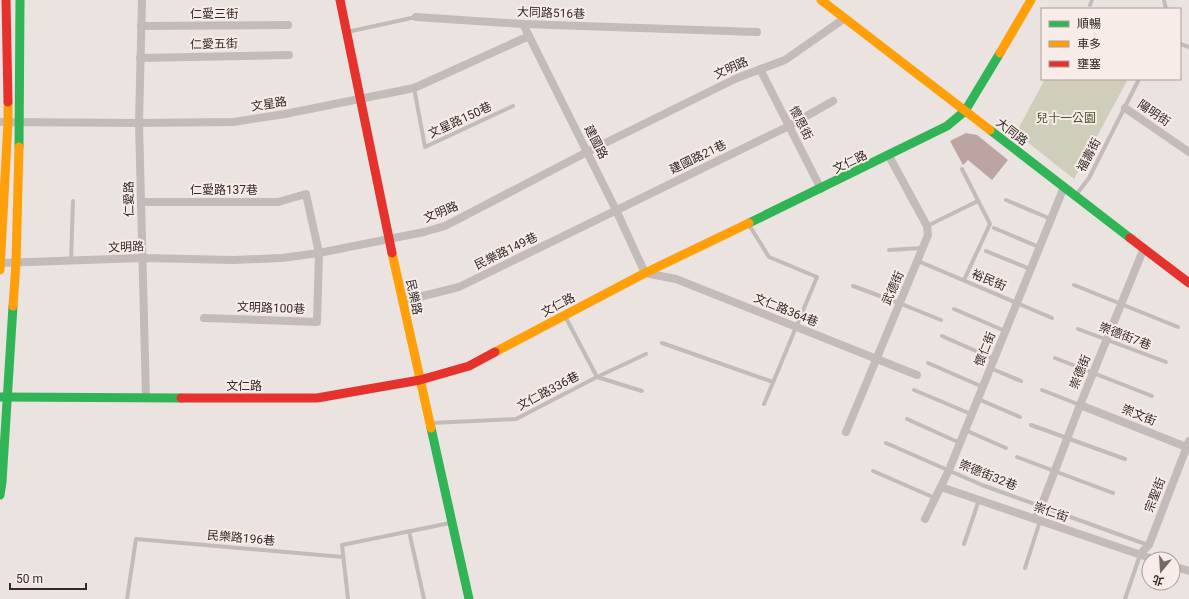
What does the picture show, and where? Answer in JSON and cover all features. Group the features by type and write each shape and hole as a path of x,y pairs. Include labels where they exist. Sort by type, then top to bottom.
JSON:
{"main road":[{"path":"0,270 4,122 3,25 6,0"},
{"path":"0,495 2,482 3,397 16,263 20,122 20,0"},
{"name":"民樂路","path":"340,0 389,239 469,599"},
{"name":"大同路","path":"821,0 1189,283"},
{"name":"文仁路","path":"3,397 317,398 420,380 469,366 645,273 889,156 947,126 965,111 1028,1"}],"street":[{"name":"仁愛路","path":"142,0 139,123 146,397"},
{"name":"大同路516巷","path":"416,17 523,24 757,32"},
{"name":"文明路","path":"0,263 142,258 234,260 282,258 319,253 424,232 445,226 587,152 737,78 785,60 845,18"},
{"name":"建國路","path":"523,24 616,210 645,273"},
{"name":"仁愛三街","path":"141,26 288,25"},
{"name":"文星路","path":"4,122 233,122 285,114 414,88 529,36"},
{"name":"仁愛五街","path":"140,58 289,55"},
{"name":"懷恩街","path":"760,69 821,189"},
{"name":"建國路21巷","path":"616,210 789,126 833,101"},
{"name":"陽明街","path":"1125,108 1189,152"},
{"path":"889,156 926,226"},
{"name":"懷仁街","path":"925,519 949,470 1064,187"},
{"name":"仁愛路137巷","path":"141,202 278,202 306,194 319,253"},
{"name":"民樂路149巷","path":"403,301 459,287 616,210"},
{"name":"武德街","path":"846,432 875,359 918,261 928,235 926,226"},
{"name":"崇德街","path":"1042,506 1080,405 1144,248"},
{"name":"文明路100巷","path":"204,318 318,322 319,253"},
{"name":"文仁路364巷","path":"645,273 676,279 917,375"},
{"name":"崇文街","path":"1080,405 1188,446"},
{"name":"宗聖街","path":"1140,554 1149,545 1188,446"},
{"name":"崇仁街","path":"941,487 1140,554"}],"lane":[{"path":"1090,5 1092,0"},
{"name":"大同路516巷","path":"346,32 416,17"},
{"name":"福壽街","path":"1076,196 1089,178 1139,80"},
{"name":"文星路150巷","path":"414,88 425,147 513,106"},
{"path":"962,169 990,224 964,280"},
{"path":"71,261 73,200"},
{"path":"1006,200 1051,219"},
{"path":"926,226 978,201"},
{"path":"748,224 769,257 817,277 764,404"},
{"path":"994,228 1039,247"},
{"path":"889,250 923,248"},
{"path":"986,251 1030,269"},
{"name":"裕民街","path":"918,261 1052,318"},
{"path":"1074,285 1178,327"},
{"path":"853,286 941,320"},
{"path":"954,309 1005,331"},
{"path":"565,315 597,376 642,391"},
{"name":"崇德街7巷","path":"1078,328 1166,362"},
{"path":"942,336 994,359"},
{"path":"662,343 773,382"},
{"name":"文仁路336巷","path":"429,423 516,419 597,376 646,354"},
{"path":"1055,358 1152,396"},
{"path":"928,363 982,387"},
{"path":"990,368 1021,381"},
{"path":"914,390 972,414"},
{"path":"1042,390 1080,405"},
{"path":"978,398 1020,417"},
{"path":"907,419 960,443"},
{"path":"1031,425 1125,459"},
{"path":"965,430 1006,448"},
{"name":"崇德街32巷","path":"886,443 982,485 1149,545"},
{"path":"1017,457 1113,493"},
{"path":"874,471 935,498"},
{"path":"964,544 979,500"},
{"path":"1024,568 1036,519 1042,506"},
{"path":"348,599 342,545 452,522"},
{"path":"409,531 424,599"},
{"name":"民樂路196巷","path":"127,599 136,539 343,557"},
{"path":"1124,599 1140,554"}],"green space":[{"name":"兒十一公園","path":"1044,80 1127,80 1074,179 1016,133"}],"building":[{"path":"966,133 977,135 1008,160 992,180 968,160 963,165 950,141"}],"traffic: fast":[{"path":"19,147 20,0"},
{"path":"749,223 947,126 965,111 1000,53"},
{"path":"990,130 1130,238"},
{"path":"0,495 13,306"},
{"path":"0,397 181,398"},
{"path":"431,428 469,599"}],"traffic: slow":[{"path":"821,0 990,130"},
{"path":"1000,53 1031,0"},
{"path":"0,270 8,102"},
{"path":"13,306 16,263 19,147"},
{"path":"495,352 645,273 749,223"},
{"path":"392,253 431,428"}],"traffic: jam":[{"path":"6,0 8,102"},
{"path":"340,0 392,253"},
{"path":"1130,238 1189,283"},
{"path":"181,398 317,398 420,380 469,366 495,352"}]}
